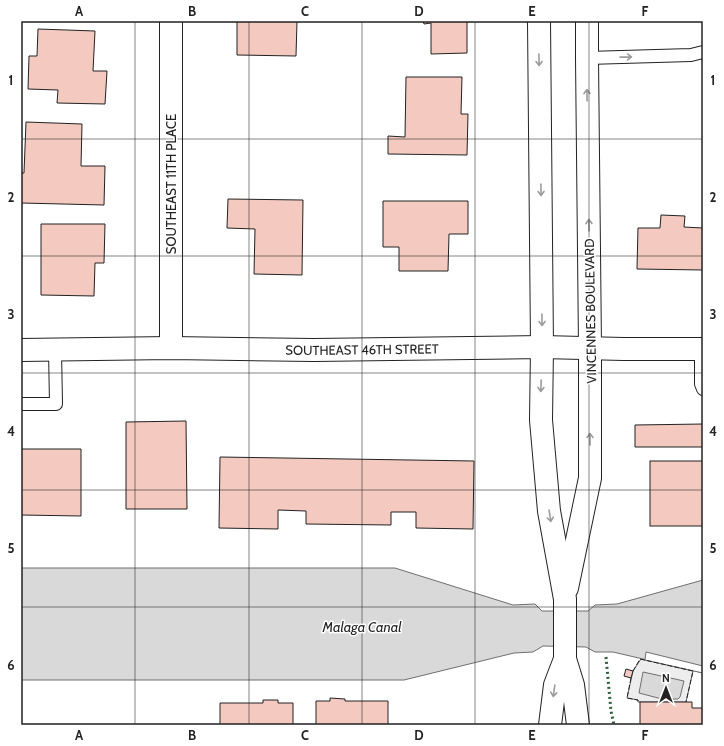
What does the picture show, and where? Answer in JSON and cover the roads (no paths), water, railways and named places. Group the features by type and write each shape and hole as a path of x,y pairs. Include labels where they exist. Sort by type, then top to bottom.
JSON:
{"street":[{"name":"SOUTHEAST 11TH PLACE","path":"171,21 171,348"},
{"name":"VINCENNES BOULEVARD","path":"539,21 542,347 540,420 549,511 565,599 565,659 572,685 578,725"},
{"name":"VINCENNES BOULEVARD","path":"565,599 590,478 587,21"},
{"name":"SOUTHEAST 46TH STREET","path":"21,350 171,348 314,350 542,347 702,349"},
{"name":"VINCENNES BOULEVARD","path":"550,725 555,686 565,659"}],"lane":[{"path":"587,58 691,55 703,52"},
{"path":"702,349 701,384 703,389"},
{"path":"21,404 56,404 55,350"}],"water":[{"name":"Malaga Canal","path":"21,568 395,568 513,605 535,604 542,611 588,611 595,605 617,604 703,580 703,673 613,652 595,652 586,647 543,646 533,652 514,653 404,680 21,680"},
{"path":"643,672 684,681 680,697 678,699 662,699 639,693"}]}
